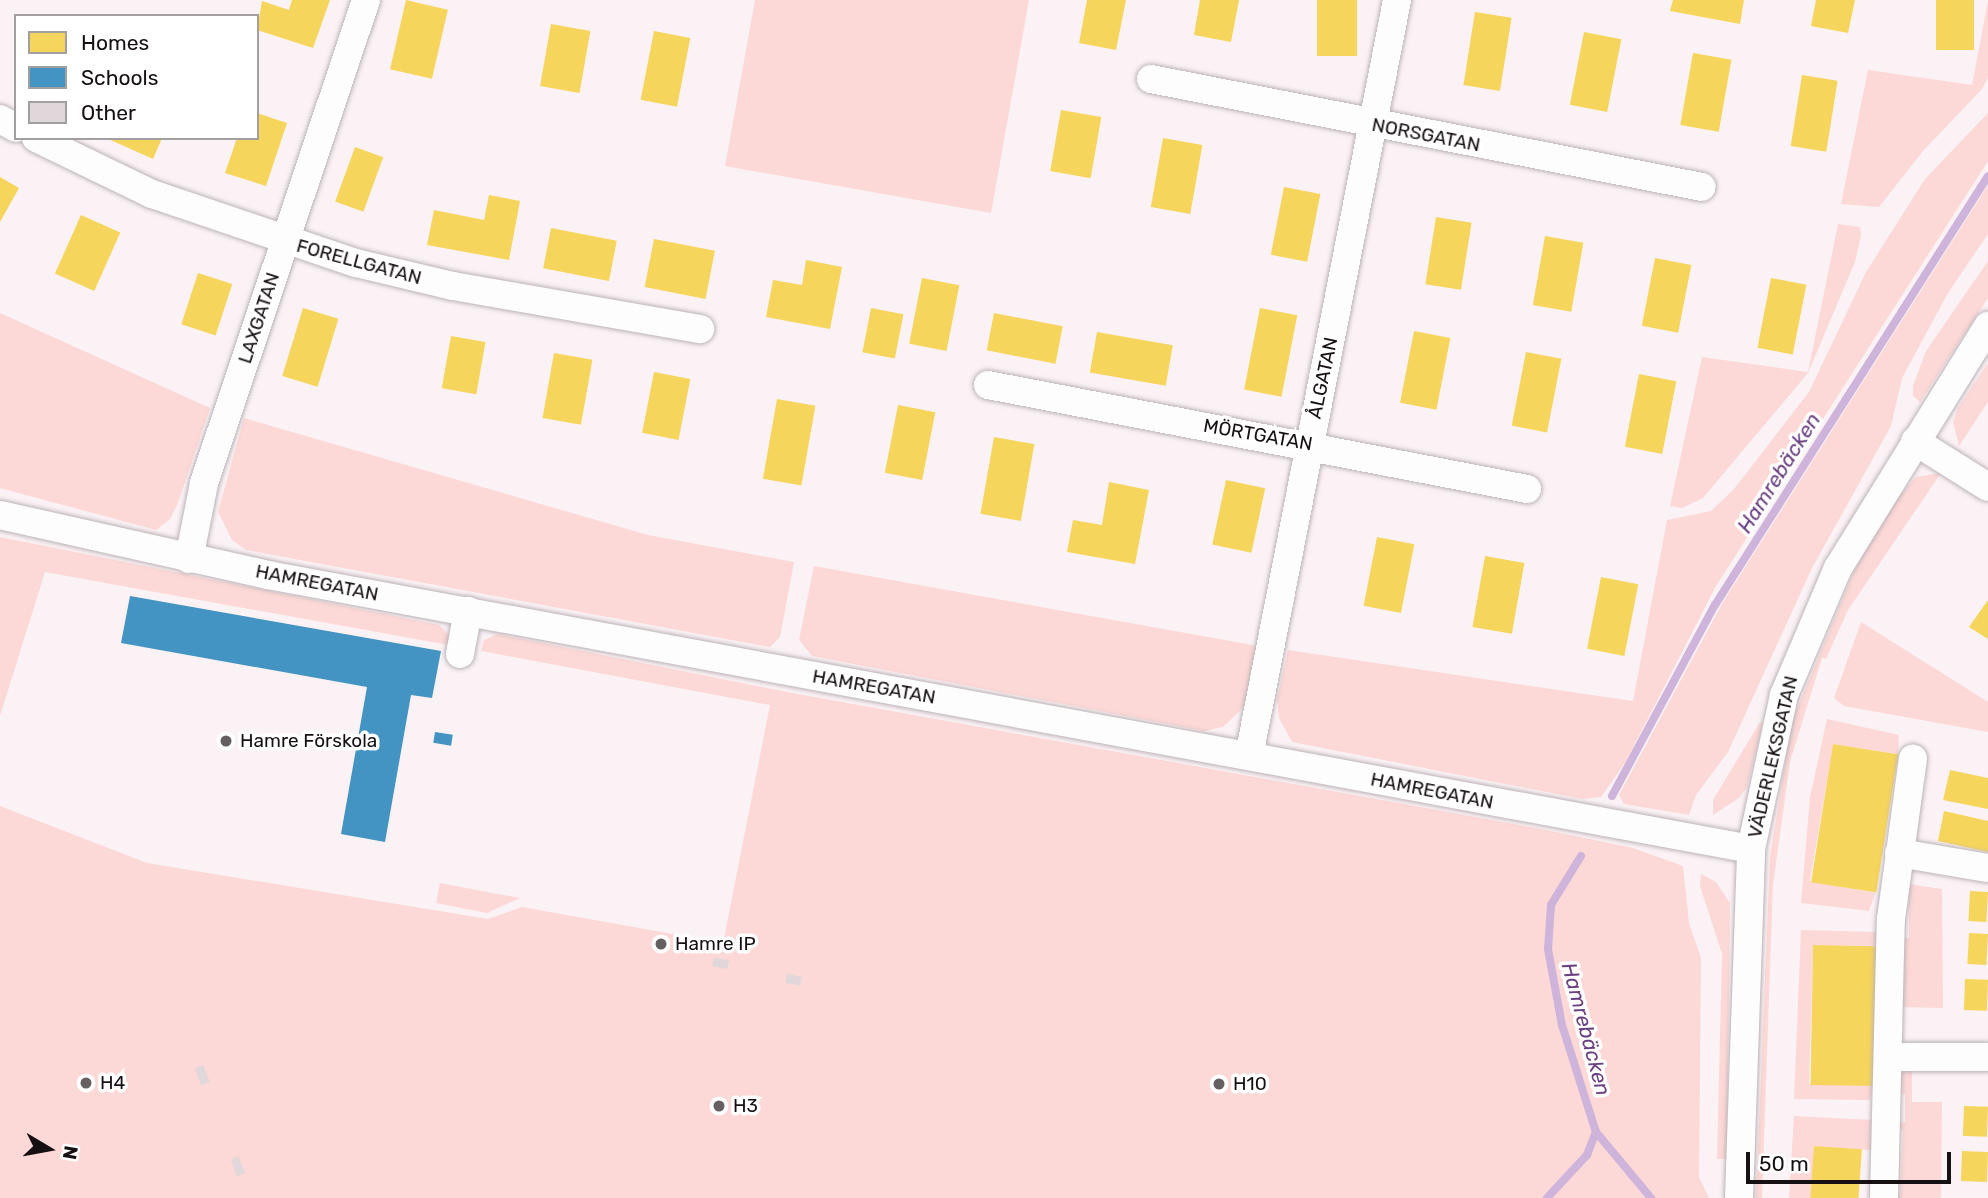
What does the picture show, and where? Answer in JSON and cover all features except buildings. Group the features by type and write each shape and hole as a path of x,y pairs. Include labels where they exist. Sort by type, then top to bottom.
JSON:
{"street":[{"name":"LAXGATAN","path":"189,559 204,483 366,0"},
{"name":"ÅLGATAN","path":"1250,756 1397,0"},
{"name":"NORSGATAN","path":"1151,79 1374,125 1702,187"},
{"name":"FORELLGATAN","path":"40,140 152,194 285,242 453,286 700,329"},
{"name":"VÄDERLEKSGATAN","path":"1740,1198 1751,849 1776,728 1805,636 1838,568 1988,326"},
{"name":"MÖRTGATAN","path":"988,386 1309,444 1527,489"},
{"path":"1915,441 1988,487"},
{"name":"HAMREGATAN","path":"0,515 189,559 1751,849"},
{"path":"460,654 468,611"},
{"path":"1884,1198 1891,919 1913,759"},
{"path":"1899,853 1988,868"},
{"path":"1889,1057 1988,1057"}],"shaded area":[{"path":"755,0 1029,0 991,213 725,166"},
{"path":"1988,0 1988,78 1982,89 1923,151 1879,207 1841,204 1868,70 1972,85"},
{"path":"1988,113 1988,161 1716,586 1625,763 1601,797 1582,799 1292,742 1279,718 1277,700 1288,650 1633,701 1667,520 1711,511 1734,489 1809,392 1866,272 1925,179"},
{"path":"1988,185 1988,234 1948,293 1902,378 1891,426 1812,568 1728,752 1696,795 1689,815 1624,804 1619,795 1723,602"},
{"path":"1838,224 1860,227 1861,235 1855,262 1808,373 1703,498 1682,508 1670,506 1702,357 1808,372"},
{"path":"1988,261 1988,298 1920,402 1913,396 1913,386 1926,351"},
{"path":"0,313 210,408 178,503 170,519 156,530 0,488"},
{"path":"1988,363 1988,402 1959,446 1953,422 1958,408"},
{"path":"244,418 648,535 794,562 780,637 770,647 246,550 232,540 218,512"},
{"path":"1941,473 1848,610 1826,659 1822,658 1790,762 1773,885 1762,1198 1756,1198 1770,857 1792,721 1855,569 1891,506 1916,477"},
{"path":"0,537 439,625 449,635 449,645 45,572 0,716"},
{"path":"814,566 1258,646 1247,704 1223,727 1204,731 812,656 799,640"},
{"path":"1861,622 1988,702 1988,732 1844,706 1834,698"},
{"path":"498,634 792,693 1541,829 1633,848 1683,866 1689,923 1701,958 1699,1177 1709,1198 0,1198 0,806 147,863 488,919 522,907 723,943 770,705 481,651 484,640"},
{"path":"1827,719 1899,735 1898,754 1833,744 1810,881 1875,893 1869,911 1801,903 1810,797"},
{"path":"1760,722 1763,723 1747,787 1739,798 1713,815 1713,800"},
{"path":"1701,874 1716,882 1730,903 1727,1159 1717,1159 1722,954 1700,886"},
{"path":"440,883 520,898 487,913 436,903"},
{"path":"1908,884 1942,889 1943,1008 1898,1007 1900,939 1909,938"},
{"path":"1801,930 1877,932 1878,946 1813,945 1809,1084 1874,1086 1870,1100 1794,1099"},
{"path":"1912,1068 1912,1102 1942,1102 1941,1198 1893,1198 1900,1195 1903,1131 1897,1123 1905,1122 1905,1094 1896,1094 1896,1072"},
{"path":"1794,1116 1873,1120 1871,1150 1814,1146 1811,1198 1789,1198"}],"waterway":[{"name":"Hamrebäcken","path":"1612,796 1715,605 1988,176"},
{"name":"Hamrebäcken","path":"1581,856 1551,905 1548,949 1562,1025 1596,1132 1651,1198"},
{"path":"1547,1198 1587,1155 1596,1132"}],"place":[{"name":"Hamre Förskola","path":"226,741"},
{"name":"Hamre IP","path":"661,944"},
{"name":"H4","path":"86,1083"},
{"name":"H10","path":"1219,1084"},
{"name":"H3","path":"719,1106"}]}
